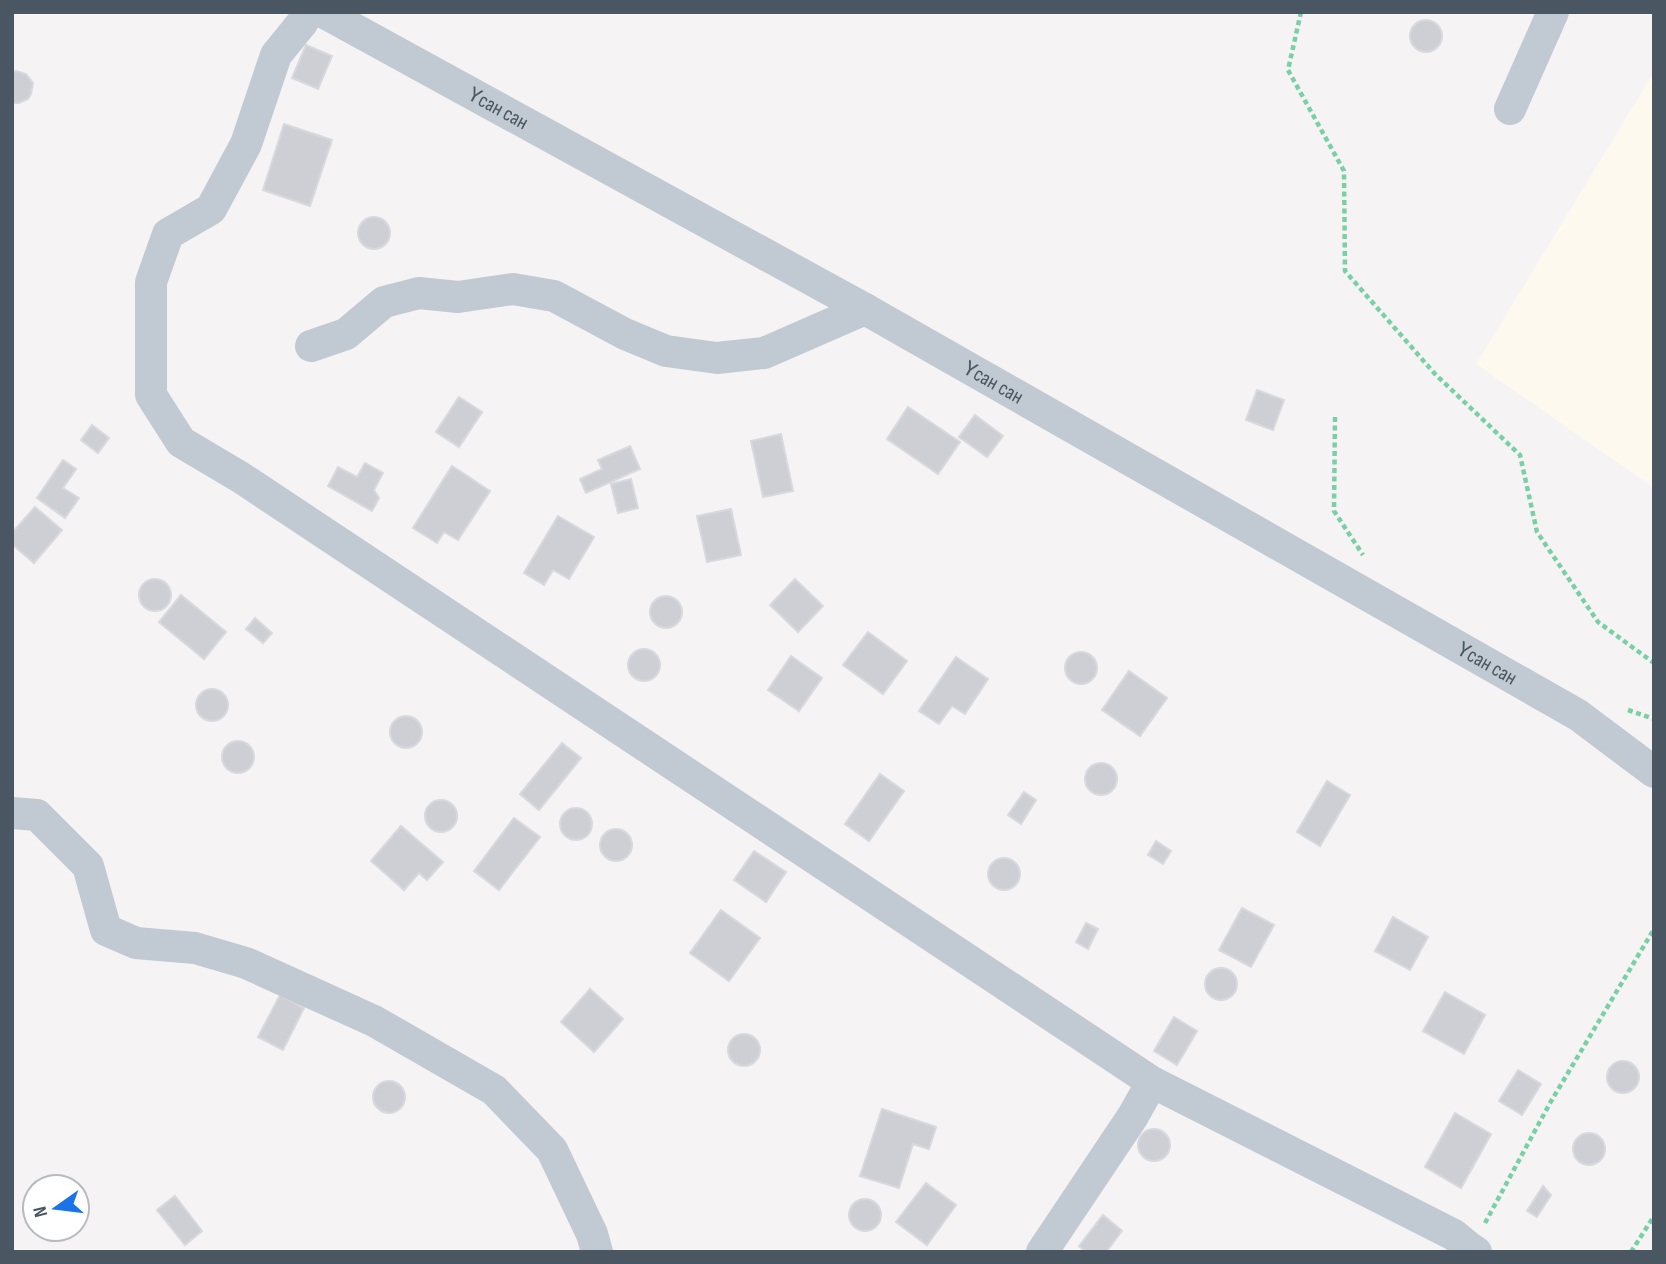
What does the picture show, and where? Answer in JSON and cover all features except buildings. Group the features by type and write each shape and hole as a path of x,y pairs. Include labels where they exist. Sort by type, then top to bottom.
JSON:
{"street":[{"path":"308,12 276,55 246,144 211,209 168,234 151,282 151,395 181,442 240,477 1152,1082 1454,1235 1474,1251"},
{"name":"Үсан сан","path":"323,12 365,23 1578,715 1654,772"},
{"path":"1510,109 1553,12"},
{"path":"312,346 346,334 384,302 419,293 458,297 513,289 554,296 625,334 666,351 717,358 764,354 865,309"},
{"path":"12,813 37,815 88,866 106,930 136,943 195,948 246,963 374,1021 494,1090 552,1150 593,1234 597,1252"},
{"path":"1042,1252 1133,1116 1152,1082"}],"path":[{"path":"1301,12 1288,70 1344,171 1345,271 1435,374 1520,455 1537,532 1598,621 1654,663"},
{"path":"1335,417 1334,511 1363,557"},
{"path":"1474,1251 1550,1103 1654,929"},
{"path":"1631,1252 1654,1216"}],"shaded area":[{"path":"1654,72 1654,488 1476,364"}]}
